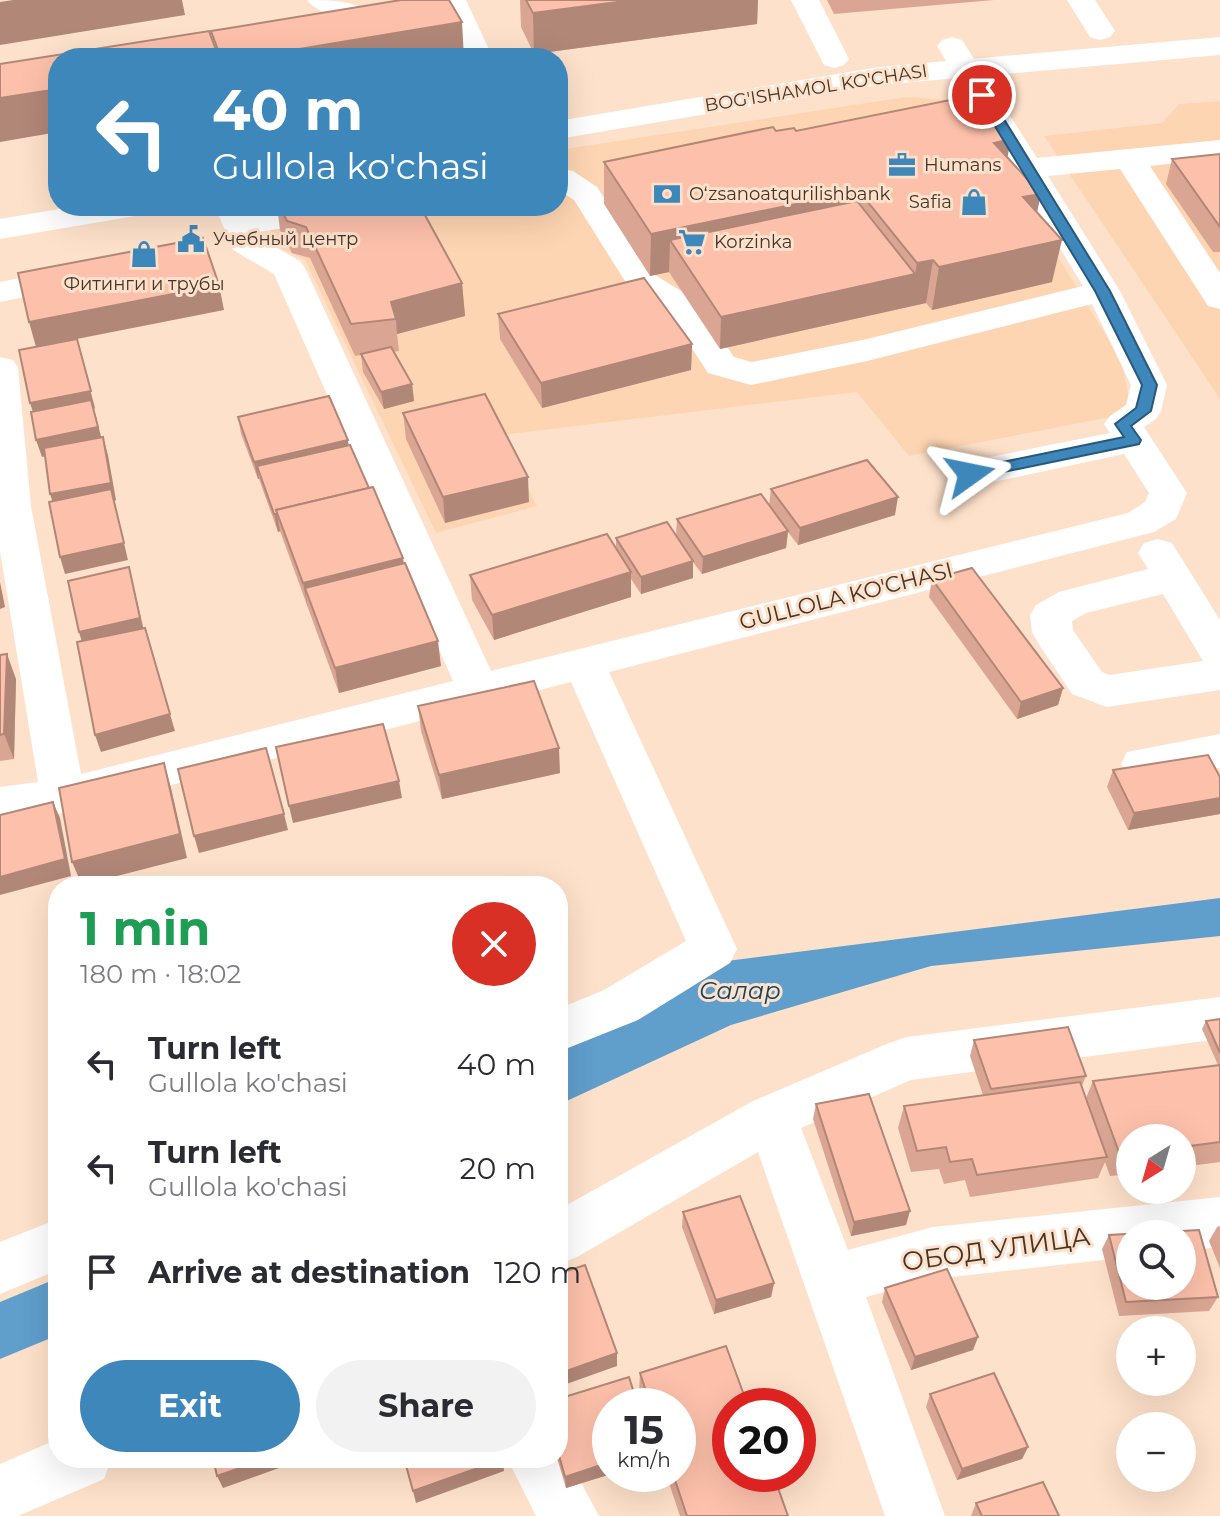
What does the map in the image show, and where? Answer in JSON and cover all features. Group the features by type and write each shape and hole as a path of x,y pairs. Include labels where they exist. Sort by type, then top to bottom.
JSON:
{"street":[{"path":"452,0 474,48"},
{"path":"805,0 834,59"},
{"path":"1081,0 1100,31"},
{"name":"BOG'ISHAMOL KO'CHASI","path":"568,128 830,83 1100,31 1220,22"},
{"name":"BOG'ISHAMOL KO'CHASI","path":"568,103 834,59 1220,46"},
{"path":"958,57 1103,291 1149,385 1143,411 1123,424 1168,493 1162,510 1140,523 1220,654"},
{"path":"1028,169 1220,149"},
{"path":"1129,158 1219,297"},
{"path":"568,182 586,194 642,282 682,306 721,365 751,374 867,350 1103,291"},
{"path":"0,200 48,192"},
{"path":"0,229 76,216"},
{"path":"232,231 314,216"},
{"path":"232,231 288,268 479,691"},
{"path":"0,292 107,271"},
{"path":"0,368 6,508 63,796"},
{"path":"970,474 1133,440"},
{"name":"GULLOLA KO'CHASI","path":"0,805 63,796 1140,523"},
{"path":"1173,577 1073,602 1051,615 1053,632 1087,683 1107,691 1220,674"},
{"path":"568,1027 621,1005 713,949 584,663"},
{"path":"1143,764 1220,751"},
{"path":"568,1233 771,1117 907,1059 1220,1018"},
{"path":"771,1117 915,1516"},
{"name":"ОБОД УЛИЦА","path":"832,1280 933,1253 1220,1222"},
{"path":"0,1268 48,1248"},
{"path":"0,1494 60,1468"},
{"path":"542,1468 569,1516"}],"shaded area":[{"path":"906,97 949,100 1027,206 1121,360 1132,413 909,456 857,392 501,435 537,506 436,533 305,260 280,248 270,229 317,216 568,216 568,148"},
{"path":"1220,101 1220,399 1044,136 1162,123 1179,104"}],"water":[{"name":"Салар","path":"1220,898 1220,936 931,966 731,1025 568,1100 568,1045 727,961"},
{"path":"48,1282 48,1339 0,1359 0,1302"}],"building":[{"path":"401,0 449,0 462,22 305,48 217,48 211,31"},
{"path":"526,0 633,0 533,13"},
{"path":"209,31 215,48 101,48"},
{"path":"48,56 48,91 0,98 0,64"},
{"path":"960,98 968,107 979,105 1011,139 994,143 1041,194 1023,197 1062,240 939,267 933,260 917,263 859,191 651,234 604,162 773,127 776,131 794,128 796,131"},
{"path":"1220,154 1220,227 1172,159"},
{"path":"857,201 915,274 721,317 670,240"},
{"path":"284,216 425,216 462,283 391,302 396,319 351,324 306,227 287,221"},
{"path":"203,238 219,285 29,322 18,273"},
{"path":"644,278 692,344 541,383 498,314"},
{"path":"77,339 91,391 30,403 19,350"},
{"path":"391,347 412,384 381,392 361,354"},
{"path":"485,394 528,477 443,497 403,413"},
{"path":"329,396 348,440 254,462 238,417"},
{"path":"91,400 98,427 36,440 31,412"},
{"path":"103,437 111,483 50,494 44,448"},
{"path":"350,445 369,488 276,510 278,514 274,514 257,466"},
{"path":"867,460 898,497 800,528 771,489"},
{"path":"373,487 403,558 303,583 276,510"},
{"path":"111,489 124,543 60,557 49,502"},
{"path":"761,494 788,531 703,557 677,519"},
{"path":"667,522 693,561 641,577 616,538"},
{"path":"607,534 631,572 492,615 470,575"},
{"path":"405,563 438,641 335,668 305,588"},
{"path":"129,567 140,618 79,632 68,581"},
{"path":"972,568 1063,688 1021,702 932,579"},
{"path":"145,628 170,714 95,735 77,642"},
{"path":"7,654 4,734 0,735 0,655"},
{"path":"534,681 559,748 439,775 418,706"},
{"path":"383,724 399,781 289,806 276,747"},
{"path":"266,748 284,814 194,836 178,769"},
{"path":"1208,755 1220,777 1220,798 1134,813 1113,770"},
{"path":"164,763 180,834 72,862 59,788"},
{"path":"53,802 65,859 0,877 0,815"},
{"path":"1220,1019 1220,1053 1206,1021"},
{"path":"1068,1027 1086,1076 991,1089 974,1040"},
{"path":"1220,1065 1220,1142 1196,1145 1196,1124 1116,1124 1116,1144 1093,1081"},
{"path":"1080,1082 1107,1157 977,1175 972,1159 950,1162 946,1147 917,1151 904,1106"},
{"path":"869,1094 910,1211 854,1222 816,1104"},
{"path":"740,1196 774,1283 716,1300 683,1212"},
{"path":"1196,1230 1199,1230 1218,1297 1196,1298"},
{"path":"1109,1235 1116,1235 1116,1263"},
{"path":"585,1265 617,1353 568,1370 568,1271"},
{"path":"947,1269 978,1337 915,1357 885,1288"},
{"path":"726,1346 741,1388 712,1388 712,1492 779,1492 788,1516 687,1516 679,1492 696,1492 696,1388 645,1388 640,1373"},
{"path":"994,1373 1028,1447 962,1469 930,1394"},
{"path":"629,1377 632,1388 593,1388"},
{"path":"592,1388 592,1468 565,1477 562,1468 568,1468 568,1396"},
{"path":"215,1468 240,1468 217,1476"},
{"path":"407,1468 478,1468 413,1491"},
{"path":"1043,1482 1059,1516 982,1516 976,1503"}],"place":[{"name":"Humans","path":"902,165"},
{"name":"Oʻzsanoatqurilishbank","path":"667,194"},
{"name":"Safia","path":"974,202"},
{"name":"Учебный центр","path":"191,239"},
{"name":"Korzinka","path":"692,242"},
{"name":"Фитинги и трубы","path":"144,254"}],"route":[{"path":"970,474 1133,440 1123,424 1143,411 1149,385 1103,291 982,95"}]}
